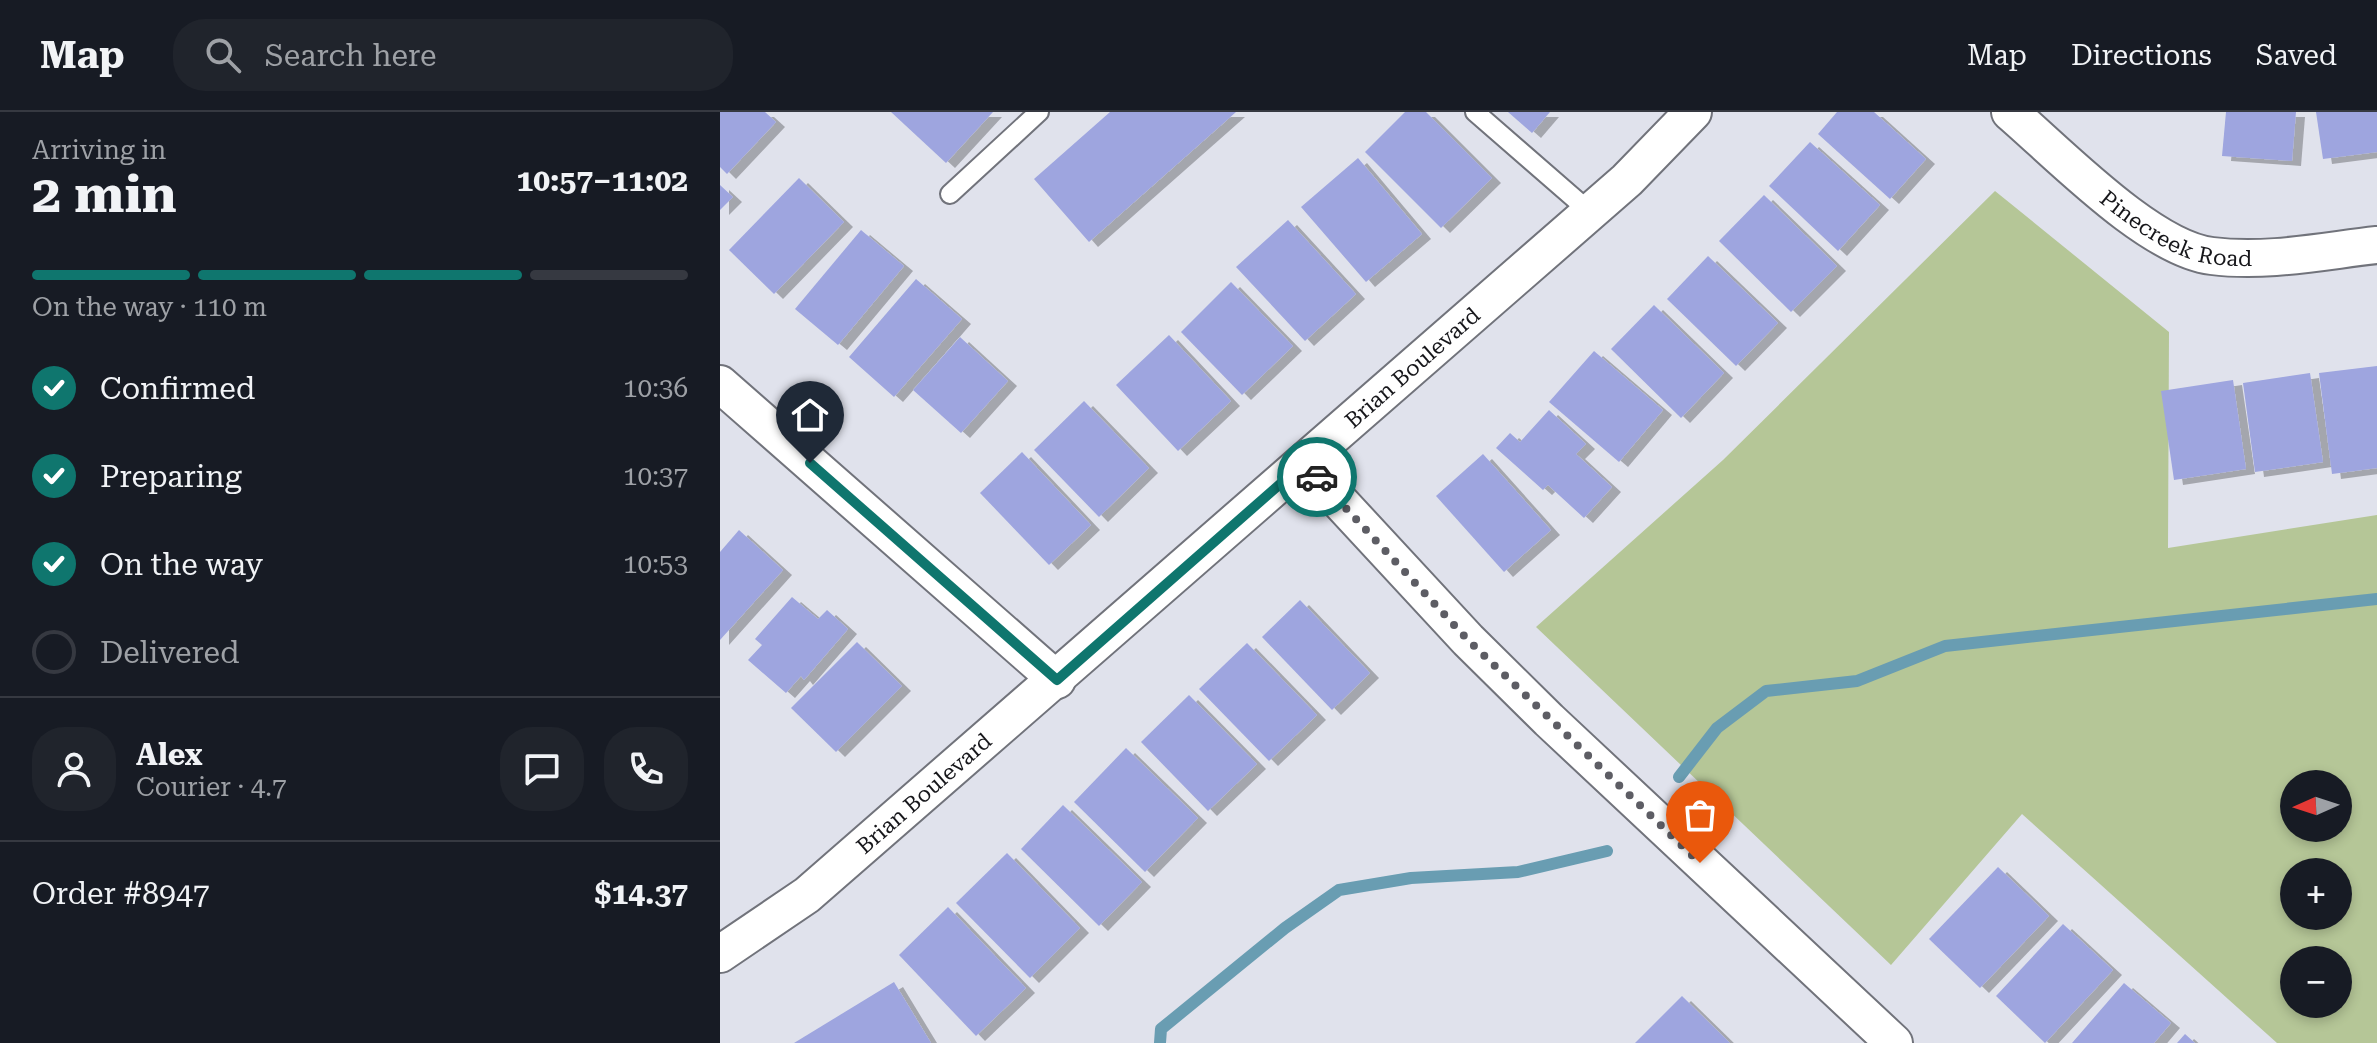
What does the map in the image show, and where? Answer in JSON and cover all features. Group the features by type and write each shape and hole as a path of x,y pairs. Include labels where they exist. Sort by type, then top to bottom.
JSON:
{"street":[{"name":"Brian Boulevard","path":"720,954 807,895 1057,680 1590,212 1693,112"},
{"name":"Pinecreek Road","path":"2010,112 2152,234 2209,256 2270,258 2377,245"},
{"path":"720,384 1057,680"},
{"path":"1304,463 1468,640 1549,720 1894,1043"}],"lane":[{"path":"950,194 1039,112"},
{"path":"1475,112 1590,212"}],"green space":[{"path":"1995,191 2169,332 2168,548 2377,515 2377,1043 2277,1043 2022,814 1891,965 1536,627 1723,460"}],"building":[{"path":"720,112 765,112 776,122 727,174 720,167"},
{"path":"891,112 993,112 946,163"},
{"path":"1110,112 1236,112 1089,242 1034,179"},
{"path":"1405,112 1426,112 1492,178 1441,228 1365,152"},
{"path":"1508,112 1550,112 1532,133"},
{"path":"1837,112 1874,112 1926,159 1890,199 1818,134"},
{"path":"2226,112 2296,112 2292,161 2222,156"},
{"path":"2316,112 2377,112 2377,152 2323,159"},
{"path":"1810,142 1880,205 1838,251 1769,186"},
{"path":"1358,158 1422,234 1366,282 1301,207"},
{"path":"799,178 844,222 774,294 729,250"},
{"path":"720,185 733,197 720,210"},
{"path":"1764,195 1837,266 1791,312 1719,241"},
{"path":"1288,220 1356,294 1305,341 1236,267"},
{"path":"861,230 904,266 838,345 795,309"},
{"path":"1708,256 1778,323 1736,366 1667,299"},
{"path":"916,279 962,319 894,397 849,357"},
{"path":"1231,282 1293,346 1242,395 1181,332"},
{"path":"1654,305 1724,373 1681,418 1611,349"},
{"path":"1169,335 1231,401 1178,451 1116,385"},
{"path":"960,337 1008,381 961,433 913,390"},
{"path":"1594,351 1663,410 1619,462 1549,402"},
{"path":"2377,366 2377,468 2332,474 2319,373"},
{"path":"2310,373 2323,462 2255,472 2243,383"},
{"path":"2233,380 2246,469 2174,480 2161,391"},
{"path":"1084,401 1149,468 1099,517 1034,450"},
{"path":"1549,410 1586,444 1576,454 1612,487 1584,518 1548,485 1543,490 1496,448 1510,433 1520,442"},
{"path":"1022,452 1091,525 1049,565 980,493"},
{"path":"1483,454 1551,530 1504,572 1436,496"},
{"path":"739,530 783,570 720,640 720,552"},
{"path":"792,597 818,619 827,610 848,629 804,680 801,676 786,693 748,660 762,645 755,639"},
{"path":"1300,600 1370,673 1332,710 1262,637"},
{"path":"857,642 902,686 836,752 791,708"},
{"path":"1247,643 1317,715 1269,761 1199,689"},
{"path":"1189,695 1257,764 1208,811 1141,742"},
{"path":"1126,748 1198,818 1145,872 1074,802"},
{"path":"1063,805 1142,882 1099,926 1021,849"},
{"path":"1007,853 1080,928 1030,978 956,903"},
{"path":"1998,867 2049,916 1980,988 1929,939"},
{"path":"948,907 1026,988 976,1036 899,955"},
{"path":"2063,924 2113,970 2045,1043 1996,996"},
{"path":"894,982 931,1043 794,1043"},
{"path":"2124,983 2171,1023 2154,1043 2072,1043"},
{"path":"1682,996 1730,1043 1635,1043"},
{"path":"2185,1034 2195,1043 2177,1043"}],"waterway":[{"path":"1679,777 1717,728 1766,691 1857,681 1945,646 2377,599"},
{"path":"1160,1043 1161,1029 1285,928 1339,890 1411,878 1518,872 1607,851"}],"way so far":[{"path":"1317,477 1468,640 1700,863"}],"route":[{"path":"810,463 1057,680 1304,463 1317,477"}]}
